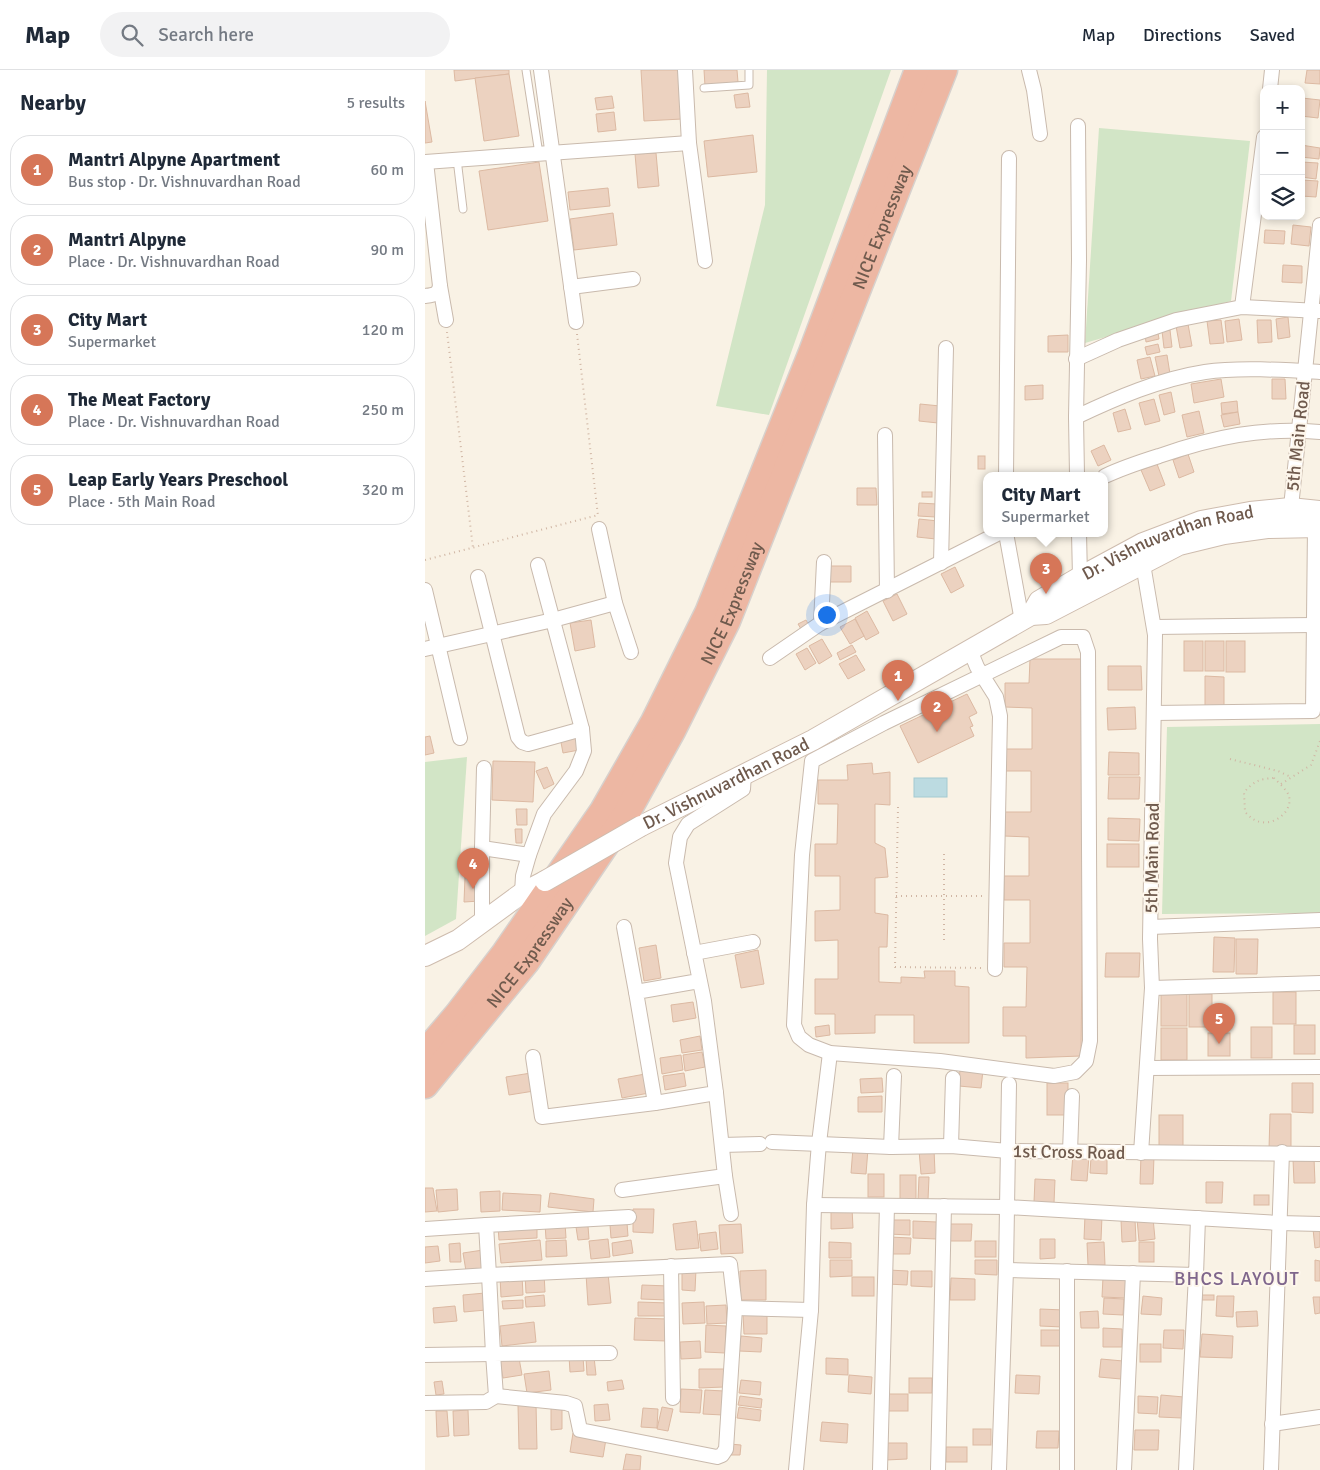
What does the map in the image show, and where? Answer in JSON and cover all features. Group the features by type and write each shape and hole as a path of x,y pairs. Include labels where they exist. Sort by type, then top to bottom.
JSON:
{"highway":[{"name":"NICE Expressway","path":"425,1053 459,1014 505,953 603,812 654,722 708,613 819,334 918,70"},
{"name":"NICE Expressway","path":"425,1085 526,962 625,816 672,731 727,621 944,70"}],"main road":[{"name":"Dr. Vishnuvardhan Road","path":"1026,618 1039,601 1080,577 1143,543 1201,521 1250,512 1318,522"},
{"name":"Dr. Vishnuvardhan Road","path":"425,956 458,940 522,893 641,826 813,740 871,719 970,650 1026,618 1046,614 1179,545 1224,534 1267,528 1290,518"}],"street":[{"path":"541,70 576,322"},
{"path":"685,70 689,143 705,261"},
{"path":"1029,70 1034,90 1040,134"},
{"path":"1270,85 1272,70"},
{"path":"1077,472 1078,126"},
{"path":"446,320 440,286 426,162 689,143"},
{"path":"1006,472 1009,158"},
{"path":"1242,307 1260,168"},
{"name":"5th Main Road","path":"1290,518 1305,371 1316,311 1320,226"},
{"path":"571,286 633,279"},
{"path":"425,296 434,295 439,292 440,286"},
{"path":"1076,359 1118,340 1175,320 1242,307 1316,311"},
{"path":"941,563 946,348"},
{"path":"1076,417 1111,400 1168,381 1206,372 1247,370 1320,372"},
{"path":"1108,475 1212,439 1252,432 1300,430 1320,432"},
{"path":"885,435 887,591"},
{"path":"598,522 615,604 631,652"},
{"path":"1154,712 1313,711 1313,625 1318,522"},
{"path":"770,658 821,623 991,537"},
{"path":"1007,537 1026,618"},
{"path":"1079,537 1080,577"},
{"path":"821,623 824,562"},
{"name":"5th Main Road","path":"1141,1153 1152,988 1151,927 1155,627 1143,564"},
{"path":"522,893 523,876 544,814 576,772 584,751 582,729 538,565"},
{"path":"478,577 518,737 527,744 535,743 582,729"},
{"path":"425,590 460,738"},
{"path":"425,649 615,604"},
{"path":"1155,627 1313,625"},
{"path":"1061,637 1083,638 1089,652 1090,1040 1086,1061 1075,1072 1053,1076 940,1061 830,1054 809,1045 799,1037 794,1025 802,855 812,761 871,719 982,675 1061,637"},
{"path":"970,650 982,675 996,697 1000,716 995,969"},
{"path":"482,922 484,768"},
{"path":"731,1214 716,1093 699,981 676,863 681,837 688,824 743,789 744,774"},
{"path":"482,848 529,855"},
{"path":"1151,927 1320,920"},
{"path":"624,927 655,1103"},
{"path":"694,953 753,942"},
{"path":"636,992 699,981"},
{"path":"1152,988 1320,983"},
{"path":"796,1470 811,1310 814,1205 819,1143 830,1054"},
{"path":"533,1057 542,1117 655,1103 716,1093"},
{"path":"1147,1068 1320,1068"},
{"path":"891,1147 894,1076"},
{"path":"951,1146 953,1078"},
{"path":"999,1470 1006,1270 1009,1084"},
{"path":"1071,1152 1072,1096"},
{"name":"1st Cross Road","path":"722,1145 819,1143 891,1147 951,1146 1008,1151 1141,1153 1282,1152 1320,1154"},
{"path":"1271,1470 1282,1152"},
{"path":"622,1190 725,1176"},
{"path":"814,1205 1007,1207 1320,1224"},
{"path":"880,1470 887,1206"},
{"path":"938,1470 944,1206"},
{"path":"425,1230 629,1217"},
{"path":"1186,1470 1197,1275 1198,1218"},
{"path":"486,1225 496,1396"},
{"path":"425,1279 730,1264 735,1308 725,1449 723,1455 717,1457 580,1430 575,1406 566,1403 496,1396 486,1402 425,1403"},
{"path":"671,1266 673,1398"},
{"path":"1006,1270 1197,1275"},
{"path":"1067,1271 1067,1470"},
{"path":"1124,1470 1133,1273"},
{"path":"735,1308 811,1310"},
{"path":"425,1355 610,1353"},
{"path":"1272,1424 1320,1417"}],"lane":[{"path":"526,70 539,154"},
{"path":"704,88 749,85 749,70"},
{"path":"457,160 463,209"}],"path":[{"path":"446,320 473,548"},
{"path":"425,560 598,522 576,322"},
{"path":"1281,784 1311,765 1320,741"},
{"path":"1230,759 1278,771 1291,778"},
{"path":"1274,778 1281,784 1289,795 1290,804 1285,813 1277,819 1264,823 1253,819 1245,812 1244,792 1253,782 1274,778"},
{"path":"898,808 895,967 995,969"},
{"path":"943,854 944,942"},
{"path":"896,896 996,896"}],"green space":[{"path":"767,70 891,70 769,415 716,406 765,205"},
{"path":"1099,128 1250,141 1231,301 1085,343"},
{"path":"1320,724 1320,913 1162,914 1167,727"},
{"path":"467,757 456,919 425,936 425,762"}],"water":[{"path":"914,778 947,778 947,797 914,797"}],"building":[{"path":"454,70 509,70 509,74 455,81"},
{"path":"641,70 679,70 682,119 644,121"},
{"path":"704,70 737,70 738,82 705,86"},
{"path":"1307,70 1320,70 1320,84 1305,83"},
{"path":"509,74 519,136 484,141 475,78"},
{"path":"748,93 750,107 736,108 734,95"},
{"path":"612,96 614,108 597,110 595,98"},
{"path":"1305,98 1320,100 1318,118 1305,116"},
{"path":"425,101 432,142 425,143"},
{"path":"614,112 616,130 598,132 596,114"},
{"path":"753,135 757,172 708,177 704,141"},
{"path":"1305,146 1320,148 1319,159 1305,157"},
{"path":"656,153 659,186 638,188 635,154"},
{"path":"539,162 548,221 488,230 479,171"},
{"path":"1305,162 1318,163 1316,179 1305,178"},
{"path":"1305,180 1318,181 1316,197 1305,196"},
{"path":"608,188 610,206 570,210 568,192"},
{"path":"613,213 617,245 574,250 570,219"},
{"path":"1293,225 1311,227 1309,246 1291,244"},
{"path":"1265,230 1285,231 1284,244 1264,243"},
{"path":"1283,265 1302,266 1302,283 1282,282"},
{"path":"1288,317 1290,337 1278,339 1276,319"},
{"path":"1239,319 1242,340 1227,342 1225,321"},
{"path":"1221,320 1224,343 1210,344 1207,321"},
{"path":"1257,320 1271,320 1272,342 1258,343"},
{"path":"1188,324 1192,346 1180,348 1176,326"},
{"path":"1170,330 1172,347 1164,348 1162,331"},
{"path":"1158,333 1159,339 1146,342 1145,335"},
{"path":"1068,335 1068,352 1048,352 1048,336"},
{"path":"1158,344 1160,352 1147,355 1145,347"},
{"path":"1167,355 1170,374 1159,376 1155,357"},
{"path":"1150,357 1155,376 1141,379 1137,360"},
{"path":"1221,379 1224,397 1194,403 1191,384"},
{"path":"1272,379 1285,379 1286,399 1272,399"},
{"path":"1043,385 1043,399 1025,400 1025,386"},
{"path":"1171,392 1175,412 1164,415 1159,395"},
{"path":"1154,399 1160,421 1145,425 1139,403"},
{"path":"1237,401 1238,412 1222,414 1221,403"},
{"path":"920,404 940,406 938,423 919,421"},
{"path":"1125,409 1131,429 1118,432 1113,413"},
{"path":"1199,411 1204,433 1187,437 1182,415"},
{"path":"1238,412 1240,424 1224,427 1221,415"},
{"path":"1104,445 1111,460 1098,466 1091,451"},
{"path":"1188,454 1194,472 1179,478 1173,460"},
{"path":"978,456 985,456 985,469 978,469"},
{"path":"1157,464 1165,485 1150,491 1141,470"},
{"path":"857,488 876,488 877,505 857,505"},
{"path":"922,492 932,492 932,497 922,497"},
{"path":"919,503 937,504 936,517 918,516"},
{"path":"919,519 938,521 936,539 917,537"},
{"path":"830,566 851,566 851,582 829,582"},
{"path":"955,567 964,586 951,593 941,574"},
{"path":"897,594 907,614 893,621 883,601"},
{"path":"867,611 879,633 866,640 855,618"},
{"path":"855,619 864,636 850,644 840,627"},
{"path":"591,620 595,647 575,651 570,623"},
{"path":"806,620 808,624 801,629 798,624"},
{"path":"822,639 832,656 819,664 809,646"},
{"path":"1184,641 1203,641 1203,671 1184,671"},
{"path":"1205,641 1224,641 1224,671 1205,671"},
{"path":"1226,641 1245,641 1245,672 1226,672"},
{"path":"852,645 856,652 840,660 837,653"},
{"path":"807,648 816,663 805,670 796,654"},
{"path":"856,655 865,670 848,679 839,664"},
{"path":"1030,659 1085,659 1081,1056 1026,1058 1026,1036 1003,1036 1003,1007 1026,1007 1027,967 1004,967 1004,943 1030,943 1030,900 1004,900 1004,876 1029,876 1029,837 1004,836 1005,812 1031,812 1031,771 1005,771 1005,749 1032,749 1032,708 1005,707 1005,683 1029,683"},
{"path":"1108,666 1141,666 1142,690 1108,690"},
{"path":"1205,676 1224,677 1224,707 1205,707"},
{"path":"967,694 977,713 969,717 973,726 970,727 974,736 918,763 900,726"},
{"path":"1135,707 1136,729 1108,730 1107,708"},
{"path":"577,735 579,750 563,753 560,737"},
{"path":"430,736 434,753 425,755 425,737"},
{"path":"1109,752 1139,753 1139,775 1108,775"},
{"path":"493,761 535,762 533,802 492,800"},
{"path":"872,763 873,774 890,772 890,805 875,804 875,843 885,848 888,877 875,878 875,913 888,915 887,947 879,947 879,982 901,983 901,977 925,978 924,971 955,971 955,986 969,987 969,1043 914,1043 914,1015 875,1015 875,1033 835,1034 835,1014 815,1014 815,979 838,979 838,940 815,941 815,911 840,910 840,876 815,876 815,844 837,844 838,804 818,804 818,780 848,780 847,765"},
{"path":"547,767 554,784 544,789 536,771"},
{"path":"1109,777 1140,777 1139,799 1108,799"},
{"path":"516,809 527,809 527,825 517,825"},
{"path":"1108,818 1140,819 1139,841 1108,840"},
{"path":"515,829 522,829 522,843 516,843"},
{"path":"1107,844 1139,844 1139,867 1107,867"},
{"path":"482,876 480,901 464,902 465,877"},
{"path":"1214,937 1235,938 1234,972 1213,972"},
{"path":"1236,939 1258,939 1257,974 1236,974"},
{"path":"656,945 661,978 644,981 639,948"},
{"path":"758,950 764,984 741,988 735,955"},
{"path":"1106,953 1140,953 1139,977 1105,977"},
{"path":"1273,992 1296,992 1296,1024 1273,1024"},
{"path":"1161,994 1187,994 1187,1026 1161,1026"},
{"path":"1189,994 1212,994 1212,1027 1189,1027"},
{"path":"693,1002 696,1018 673,1022 671,1005"},
{"path":"829,1025 830,1035 816,1037 815,1027"},
{"path":"1294,1025 1315,1025 1315,1054 1294,1054"},
{"path":"1251,1027 1272,1027 1272,1058 1251,1058"},
{"path":"1161,1028 1187,1028 1187,1060 1161,1060"},
{"path":"1208,1033 1230,1033 1230,1056 1208,1056"},
{"path":"700,1036 702,1050 682,1053 680,1040"},
{"path":"702,1052 705,1067 685,1071 683,1055"},
{"path":"681,1055 683,1070 662,1074 660,1058"},
{"path":"960,1068 983,1070 981,1088 959,1086"},
{"path":"531,1073 534,1091 509,1095 506,1077"},
{"path":"684,1073 686,1086 665,1090 663,1076"},
{"path":"645,1074 649,1093 622,1098 618,1079"},
{"path":"882,1078 883,1092 861,1093 860,1079"},
{"path":"1047,1083 1068,1083 1068,1115 1047,1115"},
{"path":"1292,1083 1313,1083 1313,1113 1292,1112"},
{"path":"882,1096 882,1112 858,1112 858,1097"},
{"path":"1270,1114 1291,1114 1291,1150 1269,1149"},
{"path":"1159,1115 1183,1115 1183,1150 1159,1150"},
{"path":"853,1148 868,1149 866,1174 851,1173"},
{"path":"934,1149 935,1173 921,1174 919,1150"},
{"path":"1073,1154 1089,1156 1087,1181 1071,1180"},
{"path":"1141,1155 1154,1156 1153,1184 1140,1184"},
{"path":"1091,1157 1107,1158 1107,1174 1090,1173"},
{"path":"1314,1158 1315,1183 1294,1183 1293,1159"},
{"path":"868,1174 884,1174 884,1197 868,1197"},
{"path":"900,1175 916,1175 916,1199 900,1199"},
{"path":"919,1177 929,1177 928,1200 918,1200"},
{"path":"1035,1179 1055,1180 1054,1203 1034,1202"},
{"path":"1206,1182 1223,1182 1222,1203 1206,1203"},
{"path":"425,1188 433,1188 437,1211 425,1212"},
{"path":"457,1189 458,1210 438,1212 436,1190"},
{"path":"500,1191 500,1211 481,1212 480,1192"},
{"path":"503,1193 541,1195 540,1212 502,1210"},
{"path":"550,1193 594,1199 593,1212 548,1207"},
{"path":"1254,1195 1269,1195 1269,1205 1254,1205"},
{"path":"852,1208 853,1228 831,1229 831,1209"},
{"path":"633,1209 654,1209 653,1233 633,1232"},
{"path":"1085,1215 1102,1216 1101,1240 1084,1239"},
{"path":"1153,1218 1155,1239 1139,1241 1137,1219"},
{"path":"1135,1219 1136,1241 1122,1242 1121,1220"},
{"path":"888,1220 910,1220 910,1235 888,1234"},
{"path":"696,1221 699,1248 676,1250 673,1224"},
{"path":"913,1221 937,1222 937,1239 913,1238"},
{"path":"565,1223 566,1238 546,1239 545,1224"},
{"path":"627,1223 628,1236 611,1238 610,1225"},
{"path":"741,1224 743,1253 721,1254 719,1225"},
{"path":"950,1224 972,1224 971,1241 950,1241"},
{"path":"537,1225 537,1238 499,1240 498,1227"},
{"path":"588,1226 589,1239 578,1240 576,1227"},
{"path":"1313,1229 1320,1229 1320,1247 1315,1248"},
{"path":"716,1232 718,1249 701,1251 699,1234"},
{"path":"889,1237 911,1238 910,1254 889,1254"},
{"path":"608,1239 610,1257 591,1259 589,1241"},
{"path":"1040,1239 1055,1239 1055,1258 1040,1259"},
{"path":"540,1240 542,1260 501,1263 499,1244"},
{"path":"566,1240 567,1256 546,1257 546,1241"},
{"path":"631,1240 633,1253 613,1256 612,1243"},
{"path":"975,1241 996,1241 996,1257 975,1257"},
{"path":"829,1242 851,1243 851,1258 829,1258"},
{"path":"1104,1242 1105,1265 1088,1265 1087,1243"},
{"path":"1139,1242 1154,1242 1154,1262 1139,1262"},
{"path":"460,1243 461,1262 450,1262 449,1244"},
{"path":"438,1246 440,1261 425,1263 425,1247"},
{"path":"483,1250 486,1268 466,1271 463,1253"},
{"path":"830,1260 852,1260 852,1276 830,1277"},
{"path":"975,1260 997,1260 997,1275 975,1274"},
{"path":"1315,1260 1320,1261 1320,1281 1315,1281"},
{"path":"682,1269 696,1269 695,1291 682,1290"},
{"path":"766,1270 766,1300 740,1300 740,1271"},
{"path":"888,1270 908,1271 907,1285 887,1284"},
{"path":"911,1271 932,1271 932,1287 911,1286"},
{"path":"544,1273 545,1292 526,1293 525,1274"},
{"path":"608,1273 611,1303 588,1305 586,1274"},
{"path":"522,1275 523,1295 501,1297 500,1276"},
{"path":"852,1277 874,1277 874,1296 852,1296"},
{"path":"1103,1277 1127,1278 1126,1298 1102,1297"},
{"path":"951,1278 975,1279 975,1300 950,1300"},
{"path":"642,1285 669,1286 668,1300 641,1299"},
{"path":"485,1293 486,1310 464,1312 463,1295"},
{"path":"544,1295 545,1306 526,1307 525,1297"},
{"path":"1202,1295 1214,1295 1214,1300 1202,1300"},
{"path":"1143,1296 1162,1298 1161,1315 1141,1314"},
{"path":"1217,1296 1234,1296 1233,1317 1216,1316"},
{"path":"1313,1297 1320,1297 1320,1313 1315,1314"},
{"path":"1104,1298 1124,1299 1123,1315 1103,1314"},
{"path":"523,1300 523,1308 503,1309 502,1301"},
{"path":"638,1302 669,1303 669,1316 638,1316"},
{"path":"704,1302 705,1323 683,1324 682,1303"},
{"path":"726,1305 727,1323 707,1324 706,1306"},
{"path":"455,1306 457,1321 434,1323 433,1308"},
{"path":"1040,1309 1064,1310 1063,1327 1040,1326"},
{"path":"1098,1311 1099,1328 1081,1328 1080,1312"},
{"path":"1257,1311 1258,1326 1237,1327 1236,1312"},
{"path":"767,1313 767,1334 744,1334 743,1314"},
{"path":"635,1318 668,1319 667,1341 634,1340"},
{"path":"534,1322 536,1342 502,1346 500,1326"},
{"path":"706,1325 726,1326 725,1353 705,1352"},
{"path":"1103,1328 1122,1329 1122,1347 1103,1347"},
{"path":"1041,1330 1062,1330 1062,1346 1041,1346"},
{"path":"1164,1330 1184,1330 1183,1349 1163,1348"},
{"path":"1202,1334 1233,1336 1232,1358 1200,1357"},
{"path":"741,1336 762,1338 761,1352 739,1351"},
{"path":"700,1341 701,1358 681,1359 680,1342"},
{"path":"1140,1344 1161,1344 1161,1362 1140,1362"},
{"path":"569,1356 583,1356 584,1371 570,1372"},
{"path":"594,1357 596,1375 587,1375 586,1358"},
{"path":"519,1358 522,1375 503,1378 500,1361"},
{"path":"826,1358 848,1359 848,1375 826,1374"},
{"path":"1101,1359 1123,1361 1121,1379 1099,1377"},
{"path":"699,1369 724,1369 724,1387 699,1388"},
{"path":"549,1371 551,1390 527,1393 524,1374"},
{"path":"849,1375 872,1377 871,1394 848,1392"},
{"path":"1016,1375 1040,1376 1039,1394 1015,1393"},
{"path":"909,1378 932,1378 932,1393 909,1393"},
{"path":"622,1380 624,1389 608,1391 607,1382"},
{"path":"741,1380 761,1382 760,1395 739,1393"},
{"path":"442,1381 444,1394 436,1395 434,1382"},
{"path":"681,1389 702,1390 700,1413 680,1412"},
{"path":"705,1390 724,1391 723,1415 703,1414"},
{"path":"886,1394 908,1394 908,1411 886,1411"},
{"path":"1161,1395 1184,1397 1182,1418 1159,1417"},
{"path":"740,1396 762,1399 761,1408 738,1405"},
{"path":"1138,1396 1158,1397 1157,1414 1138,1413"},
{"path":"536,1404 537,1449 519,1449 518,1405"},
{"path":"608,1404 610,1420 595,1421 594,1405"},
{"path":"551,1407 562,1407 562,1429 551,1430"},
{"path":"662,1407 673,1409 668,1431 657,1429"},
{"path":"739,1407 761,1410 760,1421 737,1418"},
{"path":"643,1408 658,1409 657,1428 641,1427"},
{"path":"468,1410 469,1435 454,1436 453,1411"},
{"path":"436,1411 447,1411 449,1436 437,1437"},
{"path":"822,1422 848,1424 847,1443 820,1441"},
{"path":"973,1429 991,1429 991,1445 973,1445"},
{"path":"1135,1430 1159,1430 1158,1450 1134,1450"},
{"path":"1037,1431 1059,1431 1058,1448 1036,1448"},
{"path":"573,1433 606,1439 603,1457 570,1452"},
{"path":"886,1443 907,1443 907,1459 886,1460"},
{"path":"730,1444 741,1445 740,1455 729,1455"},
{"path":"946,1447 967,1447 967,1462 946,1462"},
{"path":"626,1454 641,1456 640,1470 623,1470"}],"place":[{"name":"City Mart","path":"1046,594"},
{"name":"Mantri Alpyne Apartment","path":"898,701"},
{"name":"Mantri Alpyne","path":"937,732"},
{"name":"The Meat Factory","path":"473,889"},
{"name":"Leap Early Years Preschool","path":"1219,1044"}],"district":[{"name":"BHCS LAYOUT","path":"1237,1279"}]}
